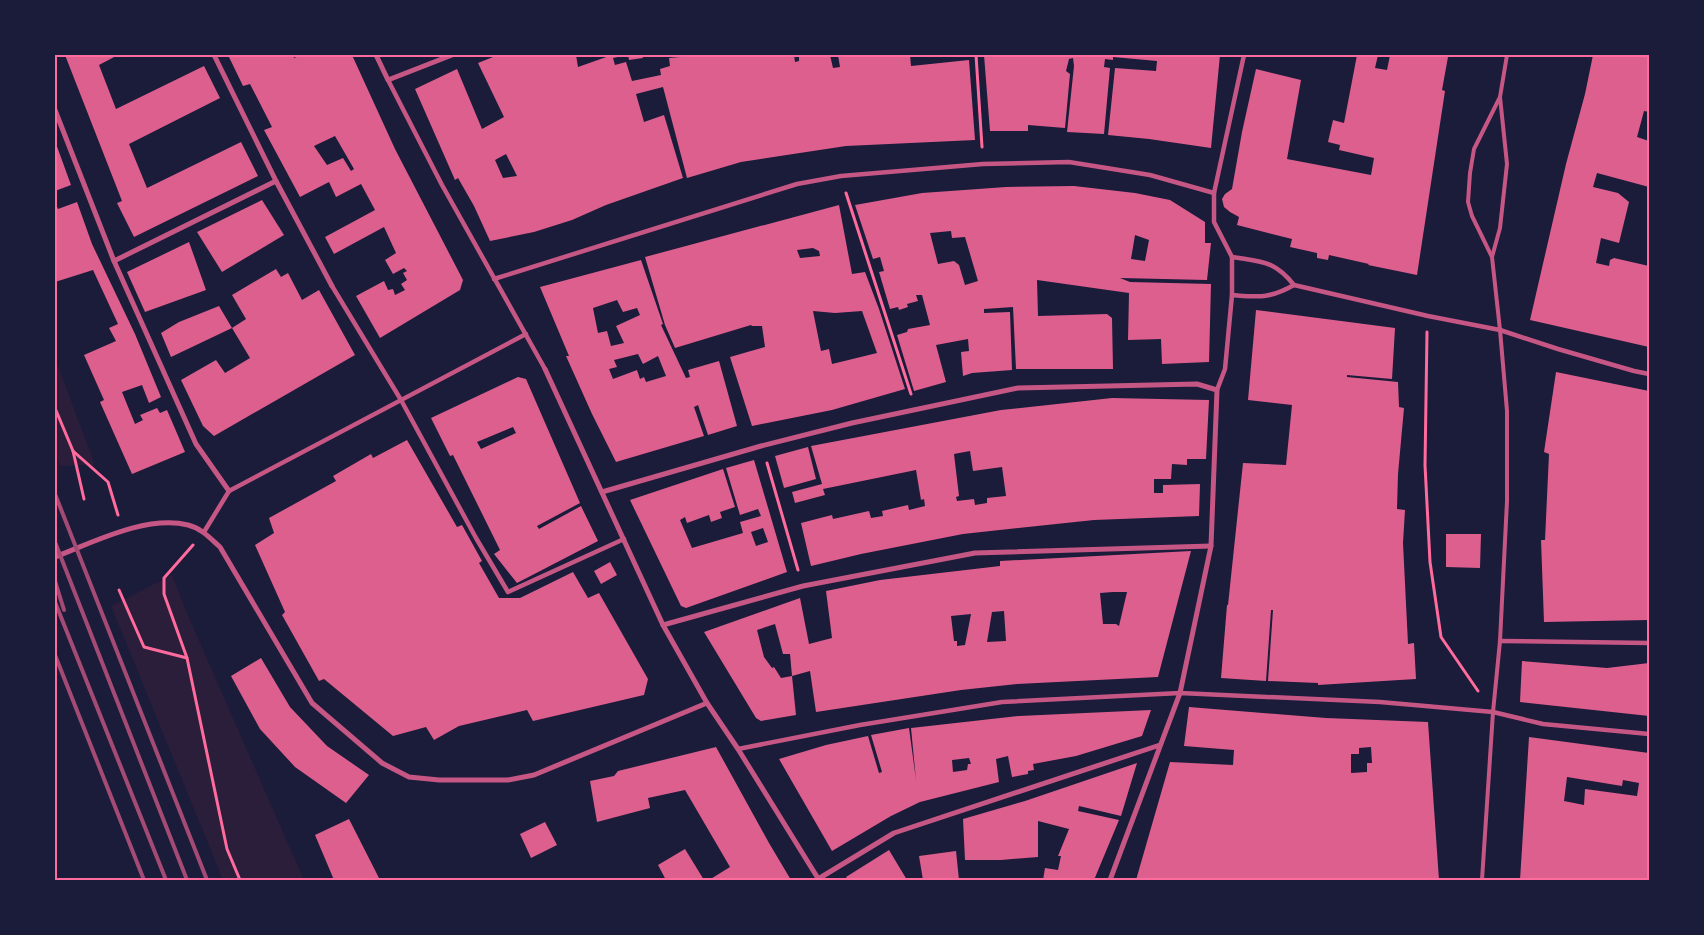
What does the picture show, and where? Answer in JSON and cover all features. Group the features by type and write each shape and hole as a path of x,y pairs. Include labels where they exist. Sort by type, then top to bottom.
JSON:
{"street":[{"path":"214,55 276,181 332,286 401,400 476,538 508,592 624,539"},
{"path":"376,55 442,185 545,369 663,624 707,703 738,749 818,879 894,833 1160,745"},
{"path":"388,80 452,55"},
{"path":"1110,880 1180,693 1211,546 1217,390 1225,368 1232,295 1232,257 1214,222 1214,192 1244,55"},
{"path":"55,110 114,260 196,444 229,491"},
{"path":"494,279 797,184 840,176 983,164 1069,162 1150,175 1214,192"},
{"path":"114,260 276,181"},
{"path":"1232,257 1268,262 1283,272 1294,286"},
{"path":"1232,295 1267,297 1294,286 1500,330 1587,358 1649,374"},
{"path":"204,532 229,491 526,334"},
{"path":"602,492 761,446 916,409 1018,388 1197,384 1217,390"},
{"path":"55,557 123,531 158,522 189,525 204,532 220,547 312,703 382,763 410,776 439,780 508,780 534,775 707,703"},
{"path":"663,624 803,586 975,552 1211,546"},
{"path":"1500,641 1649,643"},
{"path":"738,749 860,725 1002,702 1180,693 1380,702 1493,712 1543,724 1649,734"}],"lane":[{"path":"1492,257 1500,228 1507,164 1500,97 1507,55"},
{"path":"1482,880 1493,712 1500,641 1507,501 1506,411 1492,257 1472,216 1468,202 1474,149 1500,97"}],"path":[{"path":"976,55 983,164"},
{"path":"840,176 916,409"},
{"path":"1428,316 1425,464 1430,562 1441,637 1493,712"},
{"path":"55,408 73,451 84,499"},
{"path":"761,446 803,586"},
{"path":"73,451 108,482 123,531"},
{"path":"204,532 164,578 164,594 187,658 227,849 240,880"},
{"path":"119,590 144,648 187,658"}],"shaded area":[{"path":"55,358 95,465 60,466 55,453"},
{"path":"172,575 304,880 223,880 111,606"}],"building":[{"path":"65,55 118,55 99,65 116,109 204,66 220,98 129,144 147,188 241,142 258,176 134,237 117,203 122,201"},
{"path":"228,55 293,55 294,58 301,55 352,55 395,149 463,280 460,290 380,338 356,296 384,281 388,290 393,289 395,295 405,290 401,284 407,280 403,273 407,271 404,268 393,274 385,260 396,253 384,227 334,254 325,237 375,210 361,184 336,197 329,182 300,197 264,130 272,127 250,84 243,86","holes":["335,136 354,169 351,171 343,158 327,165 314,146"]},
{"path":"498,55 576,55 578,67 612,55 627,55 613,58 615,65 626,62 632,81 661,75 660,69 670,66 669,58 680,57 679,55 794,55 795,62 799,61 799,55 830,55 833,68 840,67 838,55 910,55 911,66 969,60 975,140 846,146 741,162 687,178 663,87 636,94 644,122 664,115 683,178 606,205 572,220 534,232 490,241 474,206 458,178 455,180 415,89 457,69 482,129 504,117 478,63","holes":["506,154 517,176 503,178 495,160"]},
{"path":"628,55 642,55 643,58 629,60"},
{"path":"984,55 1220,55 1211,148 1108,135 1115,68 1156,71 1157,61 1113,57 1113,60 1105,59 1104,67 1110,68 1104,134 1067,132 1074,66 1073,58 1069,59 1066,71 1070,74 1065,128 1028,125 1028,131 990,131"},
{"path":"1357,55 1378,55 1375,68 1387,70 1390,55 1437,55 1448,57 1442,90 1445,91 1417,275 1329,255 1328,260 1317,258 1317,253 1290,247 1292,239 1237,225 1239,217 1224,207 1222,199 1232,189 1256,69 1301,80 1287,159 1371,175 1374,158 1339,150 1340,145 1328,142 1333,120 1344,123"},
{"path":"1593,55 1649,55 1649,112 1644,111 1637,137 1649,141 1649,187 1597,173 1593,187 1618,193 1629,202 1619,243 1601,238 1596,263 1609,266 1610,260 1614,258 1649,266 1649,347 1530,320"},
{"path":"55,141 71,185 55,191"},
{"path":"1074,186 1135,193 1170,200 1205,222 1205,243 1211,243 1207,280 1120,278 1130,282 1211,284 1209,362 1162,364 1161,339 1128,340 1129,293 1037,280 1038,316 1107,314 1112,318 1113,369 1016,369 1013,307 984,309 984,313 1010,312 1012,370 972,373 963,376 961,352 969,351 968,339 936,345 946,382 914,391 897,335 907,332 908,329 930,325 922,295 916,295 918,301 907,304 908,307 899,310 898,307 890,309 879,272 884,271 880,257 873,259 855,205 922,193 1006,187","holes":["951,231 952,238 965,237 978,281 965,285 959,265 954,261 938,264 930,233","1135,235 1149,240 1145,261 1131,259"]},
{"path":"262,200 284,235 222,272 197,232"},
{"path":"55,202 58,209 77,202 92,244 135,334 161,397 149,403 142,385 122,392 135,424 143,420 140,415 157,408 160,413 167,410 185,452 132,474 100,402 104,400 84,355 116,341 109,328 118,324 93,270 55,282"},
{"path":"839,205 852,274 865,272 905,389 832,410 752,426 730,357 765,347 762,326 751,325 675,348 665,325 645,257","holes":["813,248 819,251 820,256 800,258 797,250","813,311 835,313 862,311 877,353 832,364 829,349 821,351"]},
{"path":"189,242 206,290 145,312 127,272"},
{"path":"641,260 663,324 661,325 686,378 690,377 688,370 719,361 737,426 708,435 698,405 694,407 704,436 616,462 566,356 569,356 540,287","holes":["617,300 623,312 637,308 640,315 616,326 624,343 611,346 607,331 598,333 593,308","638,354 643,364 658,356 666,376 646,382 644,377 640,379 637,370 613,379 609,369 617,367 614,360"]},
{"path":"276,269 281,277 288,273 302,300 319,290 355,355 214,436 203,426 181,380 216,360 225,373 250,358 232,328 246,319 232,295"},
{"path":"219,306 232,328 171,357 161,333 179,322"},
{"path":"1256,310 1395,328 1392,379 1347,375 1347,377 1398,382 1399,407 1404,408 1397,509 1405,510 1403,543 1408,644 1414,643 1416,679 1318,685 1318,683 1268,681 1273,610 1271,610 1266,681 1221,678 1243,463 1286,465 1292,405 1248,400"},
{"path":"1556,372 1649,391 1649,620 1544,622 1541,540 1545,540 1549,454 1544,452"},
{"path":"518,377 526,379 580,503 537,526 539,529 581,506 598,541 517,583 494,554 500,550 453,455 450,456 431,418","holes":["513,427 516,433 481,449 477,442"]},
{"path":"1112,398 1209,400 1206,459 1187,459 1187,465 1172,464 1171,479 1154,479 1154,493 1163,493 1163,485 1200,484 1199,516 1094,520 963,534 811,566 801,523 832,515 833,519 869,511 871,518 883,516 882,511 908,505 909,510 925,506 924,499 921,500 916,470 823,489 825,495 795,503 792,492 822,484 811,446 1001,410","holes":["970,451 973,471 1002,467 1006,496 987,498 987,503 975,505 974,499 957,501 956,497 959,496 954,454"]},
{"path":"407,440 457,527 462,525 482,561 479,563 499,598 520,598 573,572 588,598 599,593 648,679 644,695 533,721 527,710 459,726 434,740 426,727 393,736 324,679 319,681 282,615 285,612 255,545 274,533 269,518 336,481 333,476 371,454 373,458"},
{"path":"808,447 816,479 784,488 775,456"},
{"path":"754,460 787,572 686,608 681,606 630,500 723,469 735,507 720,512 722,518 711,522 709,515 687,523 685,517 680,520 692,548 743,533 740,522 761,516 758,509 740,515 726,468","holes":["763,528 768,542 756,546 751,532"]},
{"path":"1446,534 1481,534 1480,568 1446,567"},
{"path":"1191,551 1158,677 1017,684 961,690 816,712 810,671 792,676 796,715 761,721 756,718 704,632 800,598 809,644 832,638 826,591 880,580 1000,566 1000,561","holes":["1127,592 1119,626 1116,624 1103,624 1100,593","1004,611 1006,641 987,642 992,612","971,614 965,645 957,646 957,641 954,641 951,616","775,624 783,654 790,654 792,676 781,678 764,657 757,630"]},
{"path":"610,562 617,575 601,584 594,571"},
{"path":"261,658 290,707 327,746 369,775 346,803 295,767 260,729 231,676"},
{"path":"1522,661 1607,668 1649,663 1649,716 1520,702"},
{"path":"1189,707 1326,718 1428,722 1439,880 1136,880 1170,762 1233,765 1234,750 1184,746","holes":["1371,747 1372,763 1367,763 1367,772 1351,773 1351,754 1359,754 1359,748"]},
{"path":"1151,710 1142,736 1076,756 1033,764 1034,770 1028,771 1028,774 1012,777 1008,756 996,759 999,782 920,802 891,816 832,851 779,759 826,745 868,736 879,773 882,772 871,735 909,728 916,780 911,728 1019,716","holes":["969,758 971,764 968,764 967,770 953,772 952,760"]},
{"path":"1529,737 1649,753 1649,880 1520,880","holes":["1567,777 1622,786 1623,780 1639,783 1637,796 1585,789 1584,805 1564,801"]},
{"path":"716,747 791,880 709,880 730,867 685,790 648,798 650,808 597,822 590,781 614,776 618,771"},
{"path":"1137,763 1121,816 1079,806 1078,811 1119,820 1094,880 1043,880 1045,868 1058,870 1061,856 1058,856 1069,829 1038,821 1038,857 965,860 963,819 1025,801"},
{"path":"349,819 380,880 334,880 315,835"},
{"path":"545,822 557,845 531,858 520,834"},
{"path":"685,849 704,880 666,880 658,865"},
{"path":"889,850 907,880 848,880 846,877"},
{"path":"956,851 959,880 923,880 919,856"}],"railway":[{"path":"55,494 207,880"},
{"path":"55,542 187,880"},
{"path":"55,581 64,610"},
{"path":"55,602 166,880"},
{"path":"55,655 144,880"}]}
